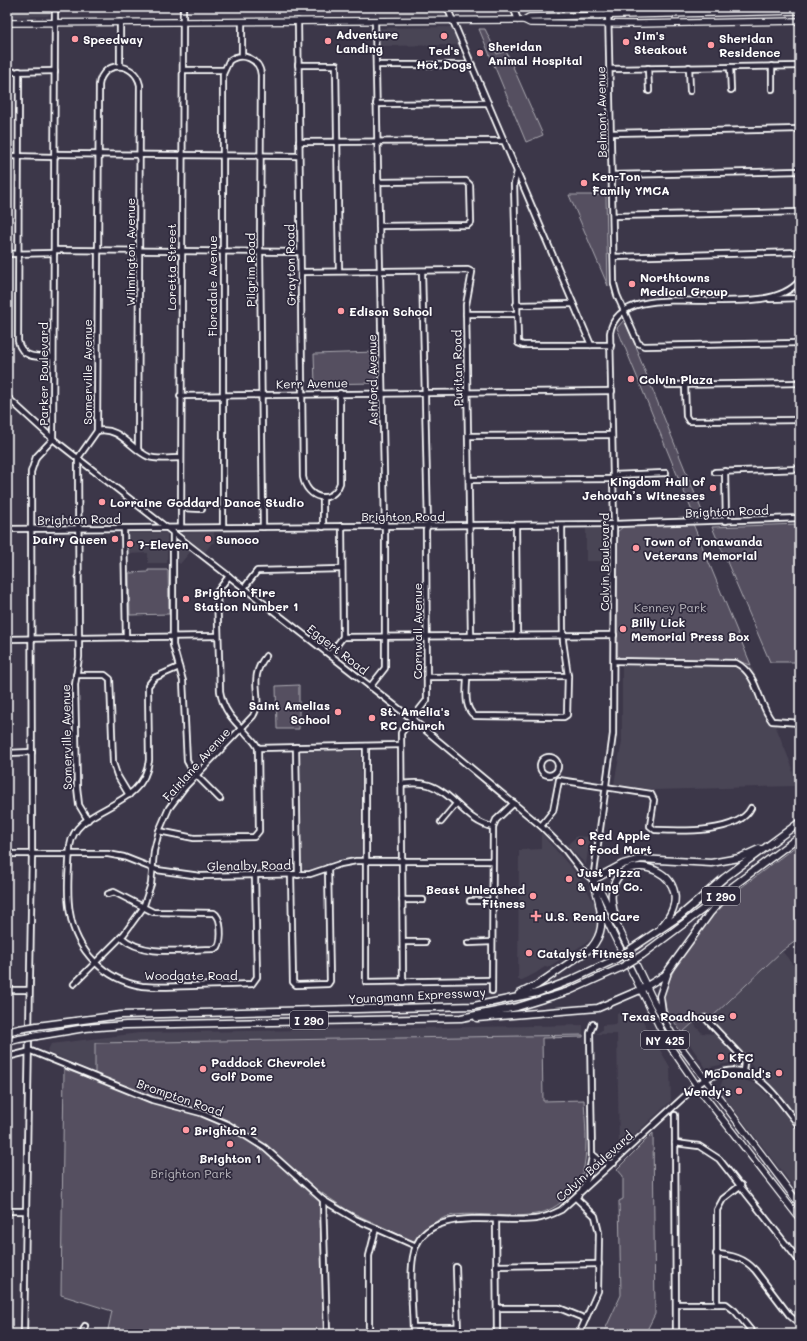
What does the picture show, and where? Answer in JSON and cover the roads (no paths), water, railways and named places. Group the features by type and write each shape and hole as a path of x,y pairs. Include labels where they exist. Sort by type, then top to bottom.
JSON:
{"highway":[{"name":"Youngmann Expressway","path":"7,1032 37,1026 121,1015 452,1007 501,1001 536,993 569,982 616,959 653,935 800,822"},
{"name":"Youngmann Expressway","path":"7,1042 85,1028 126,1025 461,1018 517,1007 570,991 642,956 800,836"},
{"path":"593,880 623,864 641,859 711,863 739,858 773,842"},
{"path":"617,925 612,895 616,882 623,874 632,869 649,867 658,871 668,879 672,887 675,900 671,914 653,935"},
{"path":"461,1018 486,1018 583,1011 604,1007 640,990 661,979 671,968 710,913 734,886"},
{"path":"501,1001 537,985 591,948 598,941 603,920 599,903"},
{"path":"662,1018 660,998 661,990 671,968"}],"main road":[{"path":"521,20 529,17 800,11"},
{"path":"713,13 713,23"},
{"path":"7,24 521,20 530,23 609,24 800,21"},
{"path":"593,880 601,891 617,925"},
{"name":"NY 425","path":"593,880 599,903 640,990 667,1042 697,1085 800,1219"},
{"name":"NY 425","path":"617,925 646,987 675,1040 800,1205"}],"street":[{"name":"Parker Boulevard","path":"24,1334 32,853 32,467 36,457 53,439 55,7"},
{"name":"Loretta Street","path":"181,528 180,396 183,7"},
{"path":"447,7 591,345"},
{"path":"513,7 521,20"},
{"name":"Belmont Avenue","path":"608,7 615,291 638,343 641,346 800,343"},
{"name":"Grayton Road","path":"298,21 304,482 311,494 323,497"},
{"name":"Ashford Avenue","path":"370,687 385,668 385,526 375,21"},
{"path":"120,22 120,66"},
{"path":"183,70 224,70 232,59 242,56 242,22"},
{"name":"Pilgrim Road","path":"242,56 251,58 258,65 260,72 263,528"},
{"path":"376,65 472,64"},
{"path":"298,65 336,65 339,271"},
{"name":"Somerville Avenue","path":"88,820 79,805 77,791 76,675 79,656 77,529 78,458 97,431 99,82 108,69 120,66"},
{"name":"Wilmington Avenue","path":"120,66 133,71 140,81 138,449"},
{"path":"772,66 772,89"},
{"path":"610,70 800,66"},
{"path":"730,67 731,90"},
{"path":"648,68 649,91"},
{"path":"689,68 690,91"},
{"name":"Floradale Avenue","path":"223,527 222,252 224,70"},
{"path":"19,71 19,345 22,351 31,356 53,357"},
{"path":"7,72 55,71"},
{"path":"376,104 488,103"},
{"path":"611,133 800,129"},
{"path":"299,142 504,141"},
{"path":"7,156 299,156"},
{"path":"612,175 800,171"},
{"path":"517,172 514,184 517,341 521,345 611,345"},
{"path":"378,182 466,181 470,185 470,222 468,225 379,226"},
{"path":"613,216 800,212"},
{"path":"7,254 98,251 300,252"},
{"path":"614,257 800,252"},
{"name":"Puritan Road","path":"301,272 468,270 472,272 466,297 471,636"},
{"name":"Cornwall Avenue","path":"403,982 401,733 427,700 426,637 428,526 422,271"},
{"path":"762,299 787,291 800,280"},
{"path":"787,291 787,295 791,299"},
{"path":"624,310 635,305 648,302 800,298"},
{"path":"516,305 574,304"},
{"name":"Colvin Boulevard","path":"593,880 613,734 614,524 611,345 612,327 624,310"},
{"path":"466,314 516,314"},
{"path":"668,385 800,383"},
{"path":"685,385 686,416 689,421 692,422 800,420"},
{"name":"Kerr Avenue","path":"180,396 302,393 612,391"},
{"path":"323,527 323,497 334,493 340,484 340,393"},
{"name":"Eggert Road","path":"7,396 53,439 330,654 514,803 566,851 580,869 593,880"},
{"path":"97,431 106,430 115,432 150,457 180,458"},
{"path":"468,436 612,435"},
{"path":"715,472 800,469"},
{"path":"725,471 726,521"},
{"path":"469,480 613,477 666,473"},
{"path":"181,508 202,508"},
{"name":"Brighton Road","path":"7,529 562,525 800,518"},
{"path":"516,525 517,636"},
{"path":"467,677 468,710 474,716 566,716 568,711 568,676 563,636 562,525"},
{"path":"330,654 343,637 342,526"},
{"path":"124,529 126,638"},
{"path":"172,532 173,637 174,652 183,681 186,756 190,769 220,799"},
{"path":"244,588 258,571 342,569"},
{"path":"159,831 201,839 256,836 260,830 258,748 227,712 221,697 217,592 229,576"},
{"path":"343,637 614,635"},
{"path":"7,639 218,636"},
{"name":"Fairlane Avenue","path":"74,984 121,937 143,908 151,884 159,831 169,808 196,776 255,712 256,672 266,656"},
{"path":"614,661 736,663 744,667 750,674 772,721 800,723"},
{"name":"Woodgate Road","path":"179,667 154,678 148,686 149,766 143,781 129,795 88,820 74,832 70,853 69,906 71,919 79,942 95,963 118,978 144,986 252,984 257,977 255,875"},
{"path":"76,675 105,675 110,679 113,763 121,782 129,795"},
{"path":"427,677 568,676"},
{"path":"366,746 366,982 492,980"},
{"path":"258,748 401,746"},
{"path":"296,747 298,874"},
{"path":"7,753 32,752"},
{"path":"554,773 559,780 651,794 654,800 650,826 654,830 717,828 735,821 751,808"},
{"path":"540,826 553,811 559,780"},
{"path":"402,784 430,785 438,789 478,822 492,827"},
{"path":"492,991 492,827 496,820 514,803"},
{"path":"441,822 456,804"},
{"name":"Glenalby Road","path":"7,854 70,853 116,855 153,869 190,876 310,874 348,862 366,861 492,861"},
{"path":"292,875 293,982 296,985 328,984 330,981 328,868"},
{"path":"108,894 114,892 143,908 158,913 216,914 219,919 219,945 214,949 150,950 134,946 121,937"},
{"path":"402,900 423,900"},
{"path":"470,901 492,901"},
{"path":"403,942 425,942"},
{"path":"468,943 492,942"},
{"path":"7,990 29,990"},
{"path":"705,1018 742,1057 744,1063 743,1071 761,1081 800,1127"},
{"path":"579,1334 598,1291 598,1224 592,1212 576,1198 588,1177 592,1154 590,1033 592,1024"},
{"name":"Brompton Road","path":"28,1052 31,1051 42,1055 160,1103 201,1113 227,1124 265,1148 323,1200 355,1219 416,1246"},
{"path":"7,1056 28,1052"},
{"name":"Colvin Boulevard","path":"413,1334 412,1262 416,1246 427,1231 441,1223 452,1221 543,1218 561,1210 576,1198 697,1085 704,1080 725,1071 743,1071"},
{"path":"675,1115 676,1334"},
{"path":"675,1143 691,1144 708,1150 724,1164 800,1262"},
{"path":"592,1154 602,1162 614,1163"},
{"path":"717,1304 716,1214 723,1199 741,1185"},
{"path":"323,1200 327,1334"},
{"path":"7,1211 26,1211"},
{"path":"496,1220 497,1334"},
{"path":"369,1334 369,1256 376,1228"},
{"path":"716,1254 734,1256 749,1263 790,1316 800,1324"},
{"path":"496,1266 599,1264"},
{"path":"456,1267 458,1334"},
{"path":"677,1304 726,1304 732,1308 754,1334"},
{"path":"497,1308 559,1308 586,1319"},
{"path":"82,1334 85,1326"},
{"path":"413,1327 457,1327"}],"place":[{"name":"Ted's Hot Dogs","path":"444,36"},
{"name":"Speedway","path":"75,39"},
{"name":"Adventure Landing","path":"328,41"},
{"name":"Jim's Steakout","path":"626,42"},
{"name":"Sheridan Residence","path":"711,45"},
{"name":"Sheridan Animal Hospital","path":"480,53"},
{"name":"Ken-Ton Family YMCA","path":"584,183"},
{"name":"Northtowns Medical Group","path":"632,284"},
{"name":"Edison School","path":"341,311"},
{"name":"Colvin Plaza","path":"631,379"},
{"name":"Kingdom Hall of Jehovah’s Witnesses","path":"713,488"},
{"name":"Lorraine Goddard Dance Studio","path":"102,502"},
{"name":"Dairy Queen","path":"115,539"},
{"name":"Sunoco","path":"208,539"},
{"name":"7-Eleven","path":"130,544"},
{"name":"Town of Tonawanda Veterans Memorial","path":"636,548"},
{"name":"Brighton Fire Station Number 1","path":"186,599"},
{"name":"Billy Lick Memorial Press Box","path":"623,629"},
{"name":"Saint Amelias School","path":"338,712"},
{"name":"St. Amelia's RC Church","path":"372,718"},
{"name":"Red Apple Food Mart","path":"581,842"},
{"name":"Just Pizza & Wing Co.","path":"569,879"},
{"name":"Beast Unleashed Fitness","path":"533,896"},
{"name":"U.S. Renal Care","path":"536,916"},
{"name":"Catalyst Fitness","path":"529,953"},
{"name":"Texas Roadhouse","path":"733,1016"},
{"name":"KFC","path":"721,1057"},
{"name":"Paddock Chevrolet Golf Dome","path":"203,1069"},
{"name":"McDonald's","path":"779,1073"},
{"name":"Wendy's","path":"739,1091"},
{"name":"Brighton 2","path":"186,1130"},
{"name":"Brighton 1","path":"230,1144"}],"park label":[{"name":"Kenney Park","path":"670,607"},
{"name":"Brighton Park","path":"191,1173"}]}
